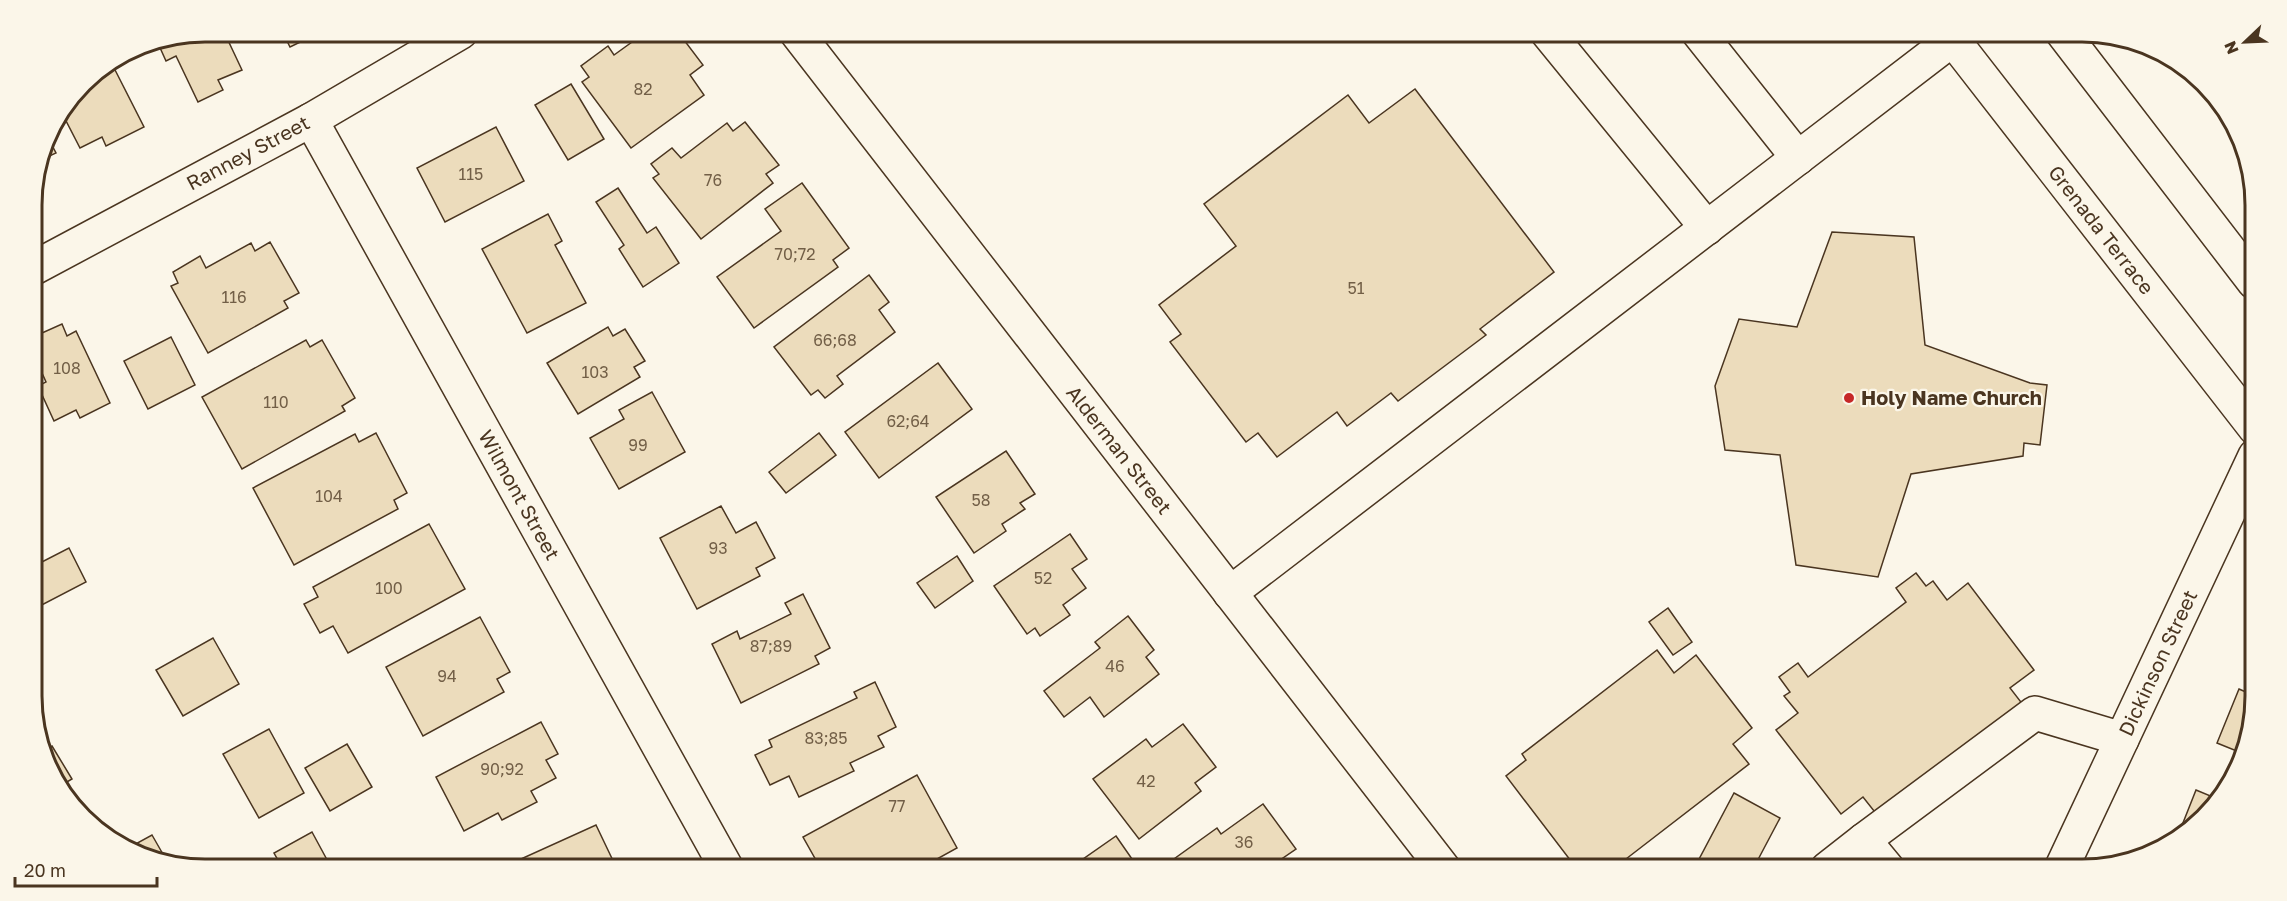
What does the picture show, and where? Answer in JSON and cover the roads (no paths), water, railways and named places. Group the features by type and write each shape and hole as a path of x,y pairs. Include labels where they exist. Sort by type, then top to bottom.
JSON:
{"street":[{"name":"Ranney Street","path":"42,264 311,120 444,42"},
{"name":"Alderman Street","path":"815,42 1230,593 1435,859"},
{"path":"1555,42 1707,228"},
{"path":"1706,42 1798,158"},
{"path":"1230,593 1798,158 1941,42"},
{"name":"Grenada Terrace","path":"1955,42 2245,415"},
{"path":"2070,42 2245,270"},
{"name":"Wilmont Street","path":"311,120 721,859"},
{"name":"Dickinson Street","path":"2066,859 2245,477"},
{"path":"1840,859 2035,713 2122,739"},
{"path":"1864,840 1880,859"}],"place":[{"name":"Holy Name Church","path":"1849,398"}]}
